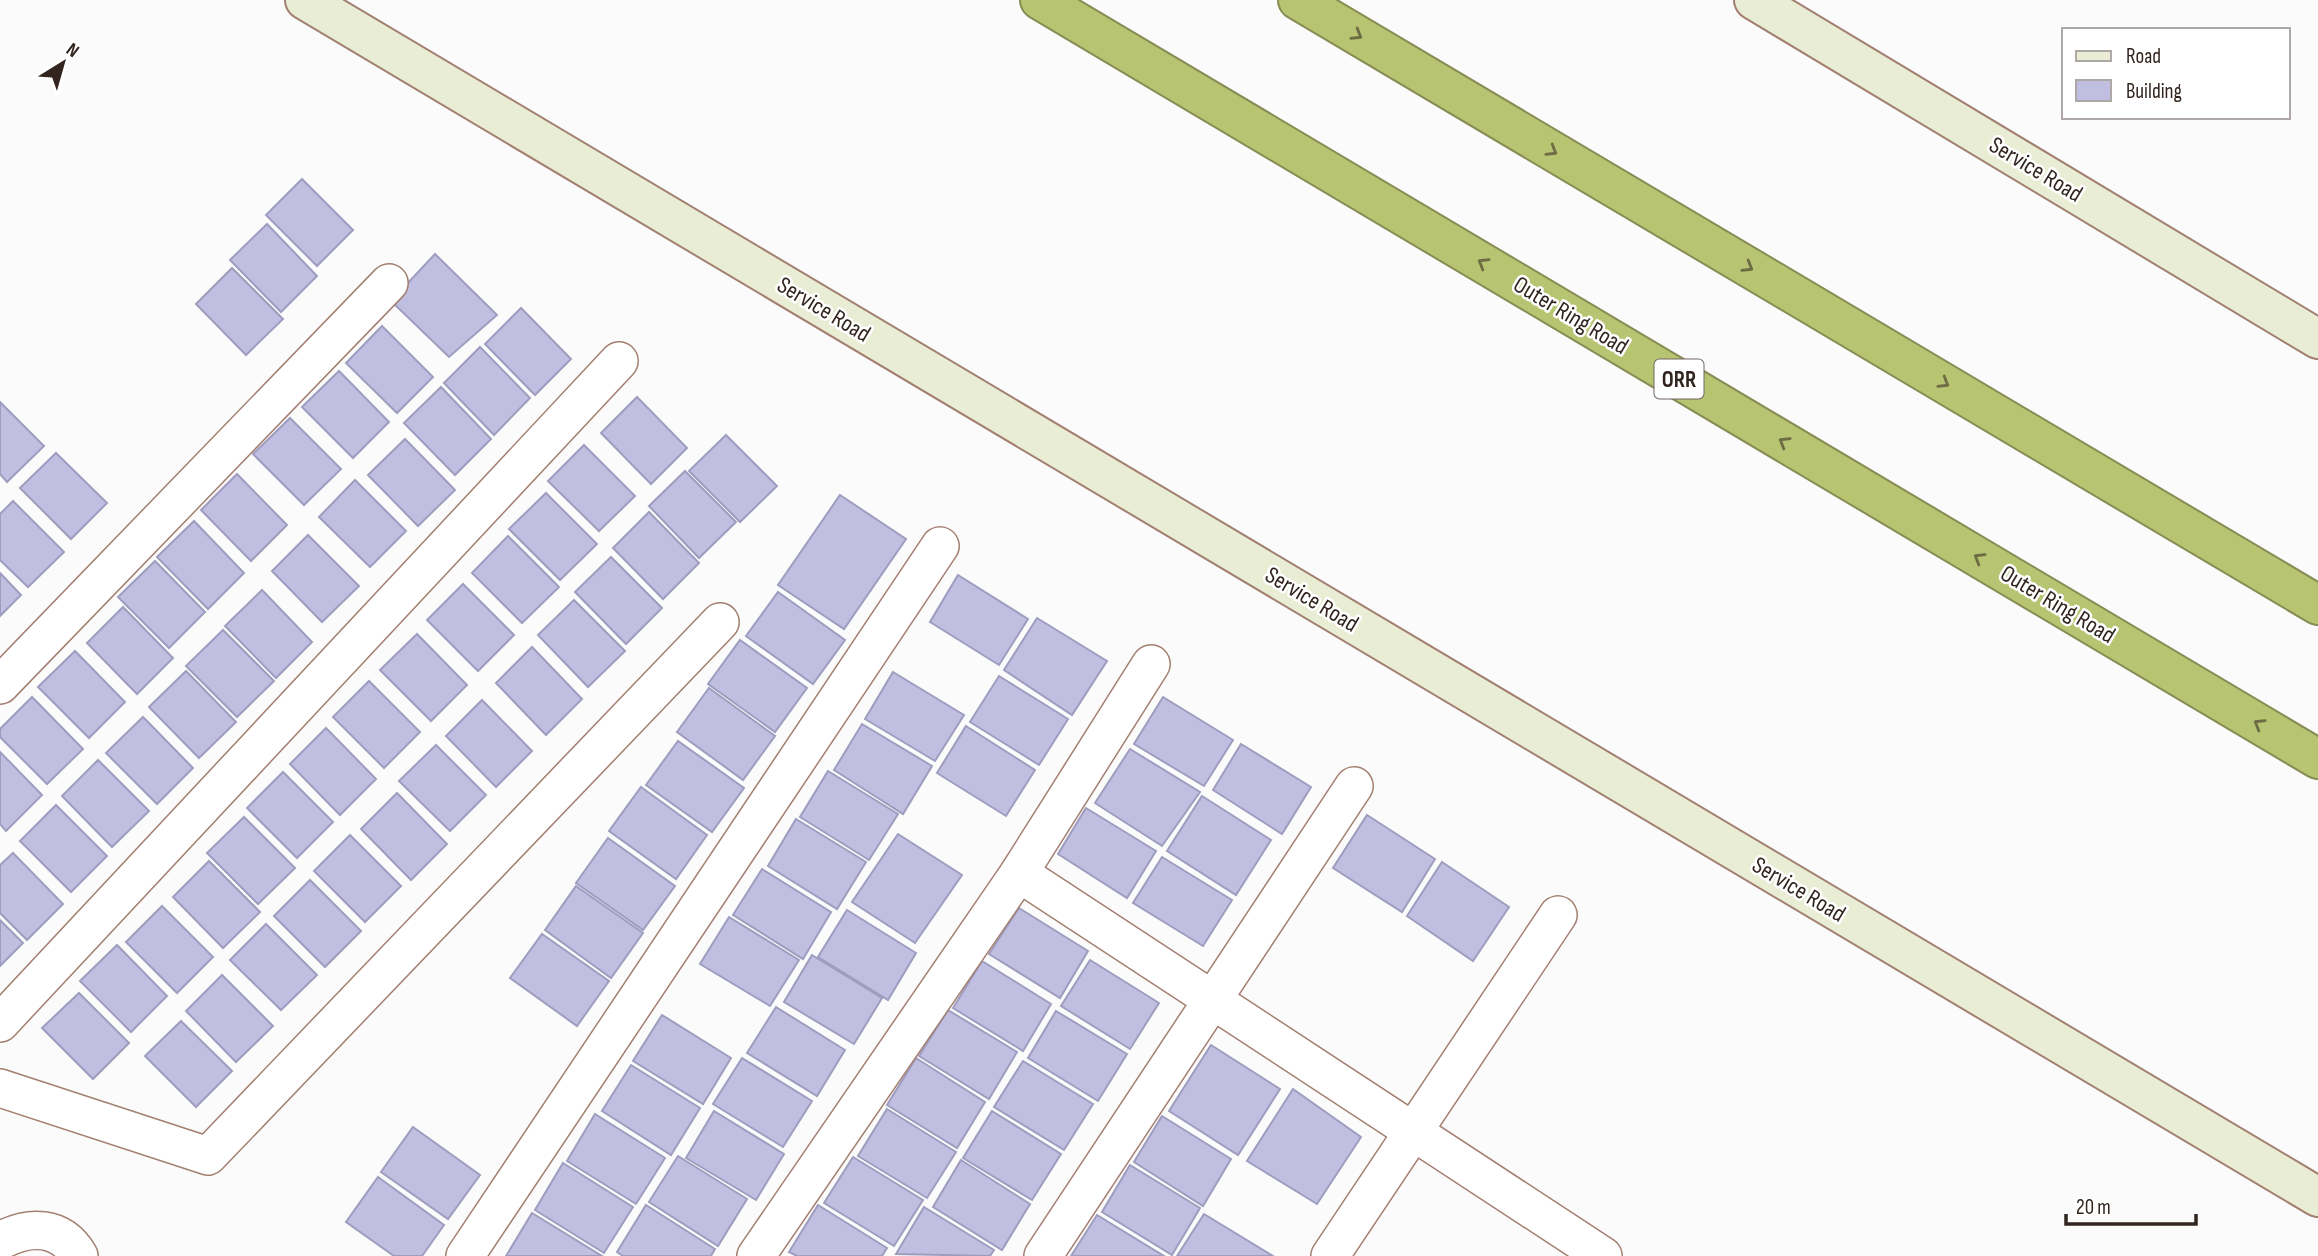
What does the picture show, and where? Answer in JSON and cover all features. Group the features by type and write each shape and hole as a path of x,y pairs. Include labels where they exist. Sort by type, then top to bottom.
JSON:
{"highway":[{"name":"Outer Ring Road","path":"1040,0 2318,759"},
{"path":"1298,0 2318,605"}],"main road":[{"name":"Service Road","path":"305,0 2318,1197"},
{"name":"Service Road","path":"1754,0 2318,339"}],"street":[{"path":"0,685 389,283"},
{"path":"0,1023 619,360"},
{"path":"465,1256 940,546"},
{"path":"0,1088 208,1156 720,622"},
{"path":"755,1256 1019,873 1151,664"},
{"path":"1043,1256 1354,786"},
{"path":"1019,873 1413,1134 1603,1256"},
{"path":"1330,1256 1558,915"},
{"path":"0,1241 13,1233 42,1228 71,1242 79,1256"}],"building":[{"path":"302,179 353,230 317,266 266,215"},
{"path":"267,224 317,276 281,312 230,260"},
{"path":"435,254 497,315 449,357 391,301"},
{"path":"232,268 283,319 246,355 196,304"},
{"path":"521,308 571,359 535,395 485,344"},
{"path":"382,326 433,377 397,413 346,363"},
{"path":"480,347 530,398 494,435 444,383"},
{"path":"339,371 389,422 353,458 302,407"},
{"path":"441,387 491,439 455,475 404,423"},
{"path":"637,397 687,448 651,484 601,433"},
{"path":"0,402 44,446 7,482 0,474"},
{"path":"290,418 341,469 304,505 253,454"},
{"path":"726,435 777,486 740,522 689,471"},
{"path":"405,439 455,490 418,526 368,475"},
{"path":"584,445 635,496 599,531 548,481"},
{"path":"56,453 107,503 71,539 20,488"},
{"path":"685,471 736,522 699,558 649,506"},
{"path":"237,474 287,525 251,561 201,510"},
{"path":"355,480 406,531 370,567 319,517"},
{"path":"546,493 597,544 560,580 509,529"},
{"path":"840,495 906,539 844,629 778,585"},
{"path":"13,501 64,552 28,587 0,560 0,514"},
{"path":"649,512 699,563 663,599 613,548"},
{"path":"194,521 244,573 208,609 157,557"},
{"path":"308,535 359,586 322,622 272,571"},
{"path":"508,536 559,587 522,623 472,573"},
{"path":"611,557 662,608 626,644 575,592"},
{"path":"155,561 205,612 169,648 118,597"},
{"path":"0,573 21,595 0,616"},
{"path":"958,575 1028,619 999,665 930,622"},
{"path":"463,584 514,635 478,671 427,620"},
{"path":"262,590 312,642 276,678 225,626"},
{"path":"778,592 845,640 813,684 746,636"},
{"path":"574,600 625,651 588,687 538,635"},
{"path":"123,607 173,658 137,694 87,643"},
{"path":"1037,618 1107,661 1072,715 1004,670"},
{"path":"223,630 274,681 237,717 186,666"},
{"path":"417,634 467,685 431,721 380,670"},
{"path":"740,640 807,688 775,732 708,684"},
{"path":"532,647 582,699 546,735 496,683"},
{"path":"75,651 125,702 89,738 38,687"},
{"path":"186,671 236,722 199,758 149,707"},
{"path":"893,672 964,715 935,761 865,719"},
{"path":"999,676 1068,719 1039,765 970,722"},
{"path":"369,681 420,732 384,768 333,717"},
{"path":"709,688 775,736 743,780 677,732"},
{"path":"32,697 83,749 47,784 0,737 0,729"},
{"path":"1163,697 1233,740 1204,786 1134,744"},
{"path":"482,700 532,751 496,787 446,736"},
{"path":"143,717 193,768 157,804 106,753"},
{"path":"862,724 932,766 903,814 834,770"},
{"path":"966,726 1035,770 1006,816 937,773"},
{"path":"326,728 376,779 340,815 290,764"},
{"path":"678,741 744,788 712,832 646,785"},
{"path":"1241,744 1311,787 1282,834 1213,790"},
{"path":"436,745 486,795 450,831 399,781"},
{"path":"1130,749 1200,792 1162,846 1095,803"},
{"path":"0,752 42,795 6,831 0,824"},
{"path":"98,760 149,811 112,847 62,796"},
{"path":"828,771 898,814 869,860 800,817"},
{"path":"283,772 333,822 297,858 247,808"},
{"path":"641,787 707,835 676,879 609,831"},
{"path":"397,793 447,844 411,880 361,829"},
{"path":"1202,796 1271,840 1236,895 1167,851"},
{"path":"56,805 107,856 71,892 20,841"},
{"path":"1086,808 1156,851 1127,898 1058,854"},
{"path":"1367,815 1435,859 1402,912 1333,868"},
{"path":"244,817 295,868 258,904 207,853"},
{"path":"796,819 866,862 837,909 768,866"},
{"path":"898,834 962,875 915,943 852,902"},
{"path":"350,835 401,886 365,922 314,871"},
{"path":"608,838 675,886 643,930 576,883"},
{"path":"13,853 63,904 27,940 0,913 0,865"},
{"path":"1162,857 1232,900 1203,946 1133,903"},
{"path":"209,861 260,912 223,948 173,897"},
{"path":"1442,862 1509,907 1473,961 1407,916"},
{"path":"762,869 831,912 803,959 733,915"},
{"path":"310,880 361,931 325,967 274,916"},
{"path":"576,886 643,933 611,978 545,930"},
{"path":"162,906 213,957 177,993 126,942"},
{"path":"1019,908 1088,951 1060,998 989,954"},
{"path":"847,910 916,953 888,1000 818,957"},
{"path":"729,917 799,960 770,1006 700,964"},
{"path":"0,920 23,943 0,966"},
{"path":"266,924 317,975 281,1010 230,960"},
{"path":"542,934 609,981 577,1026 510,978"},
{"path":"117,945 167,996 131,1032 80,981"},
{"path":"812,955 882,998 854,1044 784,1002"},
{"path":"1090,960 1159,1003 1130,1049 1061,1006"},
{"path":"982,961 1051,1004 1023,1051 953,1008"},
{"path":"222,975 273,1026 236,1062 186,1011"},
{"path":"79,993 129,1043 93,1079 42,1028"},
{"path":"776,1007 845,1050 817,1096 747,1053"},
{"path":"948,1010 1017,1052 989,1099 919,1056"},
{"path":"1056,1011 1127,1054 1098,1101 1028,1058"},
{"path":"662,1015 731,1058 703,1104 633,1061"},
{"path":"181,1021 232,1071 196,1107 145,1056"},
{"path":"1211,1045 1280,1089 1238,1155 1169,1111"},
{"path":"742,1058 812,1101 783,1147 713,1104"},
{"path":"916,1058 985,1102 957,1148 887,1105"},
{"path":"1023,1061 1093,1104 1064,1150 994,1107"},
{"path":"631,1065 700,1108 671,1155 602,1111"},
{"path":"1293,1089 1361,1137 1317,1204 1247,1161"},
{"path":"887,1109 956,1152 927,1198 858,1156"},
{"path":"714,1111 784,1154 756,1200 686,1158"},
{"path":"992,1111 1061,1154 1032,1200 963,1158"},
{"path":"595,1114 665,1158 636,1204 567,1161"},
{"path":"1162,1116 1231,1159 1203,1206 1134,1162"},
{"path":"413,1127 480,1175 448,1219 381,1172"},
{"path":"678,1156 747,1199 718,1246 649,1202"},
{"path":"853,1157 923,1200 894,1246 824,1203"},
{"path":"961,1160 1030,1204 1002,1250 933,1207"},
{"path":"563,1163 633,1207 604,1253 535,1210"},
{"path":"1130,1165 1200,1208 1172,1255 1102,1212"},
{"path":"378,1177 444,1225 422,1256 394,1256 346,1222"},
{"path":"646,1205 715,1249 711,1256 623,1256 617,1252"},
{"path":"818,1205 887,1248 882,1256 797,1256 789,1252"},
{"path":"924,1207 994,1250 990,1256 896,1254"},
{"path":"532,1213 602,1256 506,1256"},
{"path":"1204,1214 1273,1256 1177,1256"},
{"path":"1097,1215 1164,1256 1071,1256"}]}
